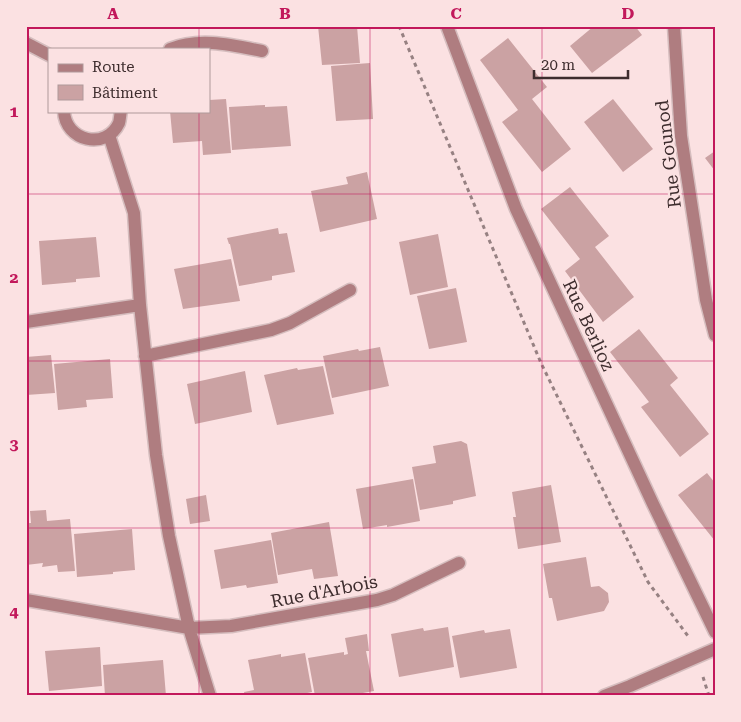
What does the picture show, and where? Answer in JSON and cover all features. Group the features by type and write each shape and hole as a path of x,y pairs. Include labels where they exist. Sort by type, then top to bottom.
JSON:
{"street":[{"name":"Rue Berlioz","path":"447,26 516,209 657,513 715,632"},
{"name":"Rue Gounod","path":"674,26 681,136 706,300 715,335"},
{"path":"172,48 182,44 202,42 228,44 262,52"},
{"path":"26,43 48,54"},
{"path":"64,112 65,119 72,131 83,138 96,140 109,135 119,124 121,112"},
{"path":"109,135 134,212 140,305 156,455 169,536 189,628 210,696"},
{"path":"146,356 271,330 290,323 350,290"},
{"path":"26,322 140,305"},
{"name":"Rue d'Arbois","path":"26,600 189,628 231,626 377,600 393,595 459,563"},
{"path":"604,696 715,649"}],"path":[{"path":"400,26 541,363 648,582 687,635 709,696"}],"building":[{"path":"318,26 357,26 360,63 322,65"},
{"path":"594,26 635,26 642,35 592,73 570,46"},
{"path":"508,38 547,87 532,99 571,149 542,172 502,122 518,110 480,60"},
{"path":"370,63 373,119 336,121 331,66"},
{"path":"226,99 231,153 203,155 202,141 173,143 170,112 210,112 210,100"},
{"path":"613,99 653,149 623,172 584,122"},
{"path":"265,105 265,107 287,106 291,146 232,150 229,107"},
{"path":"715,151 715,171 705,158"},
{"path":"367,172 377,219 320,232 311,191 348,184 346,177"},
{"path":"570,187 609,236 595,247 634,297 603,322 565,271 580,259 541,209"},
{"path":"278,228 279,234 287,233 295,272 272,276 272,280 239,286 227,238"},
{"path":"438,234 448,287 410,295 399,242"},
{"path":"96,237 100,277 76,279 76,282 42,285 39,241"},
{"path":"231,259 240,301 183,309 174,269"},
{"path":"456,288 467,342 429,349 417,296"},
{"path":"639,329 678,378 670,385 709,434 680,457 641,407 649,402 610,352"},
{"path":"380,347 389,386 332,398 323,356"},
{"path":"51,355 55,393 26,395 26,357"},
{"path":"110,359 113,398 86,400 87,407 58,410 54,364"},
{"path":"323,366 334,414 277,425 264,375 297,368 298,370"},
{"path":"245,371 252,412 195,424 187,384"},
{"path":"461,441 467,444 476,496 453,501 453,504 420,510 412,467 436,463 433,446"},
{"path":"707,473 715,483 715,541 678,495"},
{"path":"413,479 420,521 363,529 356,489"},
{"path":"551,485 561,542 518,549 513,517 516,517 512,492"},
{"path":"206,495 210,521 190,524 186,499"},
{"path":"46,510 47,521 70,519 75,571 58,572 57,565 42,567 43,563 26,565 26,523 31,523 30,511"},
{"path":"329,522 338,576 314,579 312,569 278,575 271,533"},
{"path":"132,529 135,570 77,577 74,534"},
{"path":"271,540 278,583 247,588 246,585 221,589 214,550"},
{"path":"586,557 591,587 599,586 608,593 609,602 604,611 557,621 552,598 549,598 543,564"},
{"path":"448,627 454,667 399,677 391,634 423,628 424,631"},
{"path":"510,629 517,668 460,678 452,636 484,630 485,633"},
{"path":"367,634 369,651 366,651 374,691 346,696 315,696 308,658 344,652 344,655 348,654 345,638"},
{"path":"100,647 102,686 49,691 45,651"},
{"path":"305,653 312,692 293,696 245,696 244,692 254,690 248,660 281,654 281,657"},
{"path":"163,660 166,696 105,696 103,665"}]}
